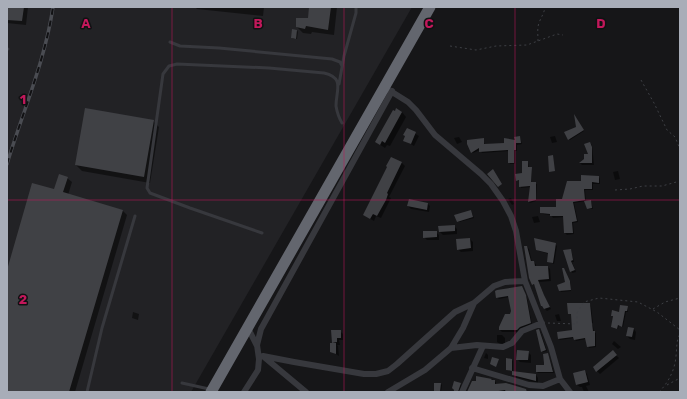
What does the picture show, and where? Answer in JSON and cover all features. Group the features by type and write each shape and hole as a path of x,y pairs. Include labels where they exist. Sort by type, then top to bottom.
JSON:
{"highway":[{"path":"212,391 388,89 430,7"}],"street":[{"path":"244,392 258,370 259,359 257,345 261,330 388,89 408,102 435,135 481,174 491,184 503,201 516,230 525,281 551,347 560,379 570,392"},
{"path":"263,356 376,374 388,370 397,364 455,312 474,303 494,286 505,282 525,281"},
{"path":"388,392 425,370 451,348 463,328 474,303"},
{"path":"451,348 477,345 503,348 512,343 522,331 542,323"},
{"path":"248,328 263,356 306,392"},
{"path":"462,392 483,346"},
{"path":"472,368 529,385 542,386 560,379"},
{"path":"401,385 404,392"}],"lane":[{"path":"342,123 336,104 342,66 356,13 356,7"},
{"path":"170,42 180,46 219,48 332,59 340,62 342,66"},
{"path":"262,233 150,193 147,188 163,74 169,66 177,64 268,68 324,73 337,79 339,86"},
{"path":"87,392 102,328 135,216"},
{"path":"182,383 212,391"}],"path":[{"path":"538,41 539,23 544,15 545,7"},
{"path":"450,46 476,50 496,46 527,45 557,34 563,35"},
{"path":"641,80 667,130 675,137 680,149"},
{"path":"615,190 643,186 662,186 680,182"},
{"path":"542,323 577,324 577,313 582,304 584,302 599,298 638,302 652,309 680,330"},
{"path":"652,309 665,302 680,298"},
{"path":"666,385 674,370 677,343 680,334"},
{"path":"659,392 666,385 680,378"}],"shaded area":[{"path":"7,7 412,7 191,392 7,392"}],"building":[{"path":"7,7 24,7 22,21 7,20"},
{"path":"309,7 331,7 328,30 306,26 305,29 296,27 296,18 308,18"},
{"path":"292,29 297,30 296,39 291,38"},
{"path":"85,108 154,120 144,177 75,165"},
{"path":"396,108 402,112 385,143 382,141 380,145 375,142 393,110 395,111"},
{"path":"574,114 584,130 568,140 564,132 576,127"},
{"path":"407,128 416,132 411,144 403,141 405,136 403,135"},
{"path":"520,136 521,143 516,143 516,150 514,150 514,163 508,163 508,150 479,152 479,148 471,153 467,144 467,140 484,138 484,144 504,143 504,138 515,140 514,137"},
{"path":"590,142 592,147 592,163 579,163 584,159 584,154 588,154 584,144"},
{"path":"553,155 555,171 549,172 548,156"},
{"path":"391,157 402,162 387,193 386,200 377,216 373,214 370,219 363,215"},
{"path":"522,161 528,161 528,167 532,167 531,182 536,182 536,200 528,202 530,186 519,187 519,180 516,181 515,174 522,173"},
{"path":"493,169 502,184 498,187 487,174"},
{"path":"59,174 68,177 63,192 123,210 69,392 7,392 7,270 32,183 54,189"},
{"path":"581,175 599,176 599,183 592,182 592,189 584,189 585,200 573,202 577,221 572,222 573,233 564,233 563,216 550,216 550,214 540,213 540,207 556,207 556,199 562,199 567,181 581,181"},
{"path":"409,199 428,203 427,210 407,206"},
{"path":"591,200 592,208 587,209 584,201"},
{"path":"471,210 473,217 457,222 454,215"},
{"path":"455,225 455,231 439,232 438,226"},
{"path":"423,231 437,231 437,237 423,238"},
{"path":"470,238 471,248 457,250 456,239"},
{"path":"534,238 556,243 553,263 547,262 548,253 536,250"},
{"path":"524,246 527,246 531,261 534,261 535,266 548,266 549,279 538,280 550,307 544,309 541,306 534,284 532,285 529,278"},
{"path":"571,249 573,260 571,261 575,270 570,272 563,250"},
{"path":"562,268 564,268 570,281 571,290 559,291 557,285 565,282"},
{"path":"522,286 526,295 531,323 520,327 517,330 499,330 505,314 510,314 511,311 508,296 496,298 495,291"},
{"path":"567,303 590,303 593,331 595,331 595,346 587,347 585,338 574,340 573,337 558,339 557,332 572,330 571,314 568,314"},
{"path":"620,305 628,306 627,311 625,311 622,327 618,325 617,329 611,327 613,316 611,316 612,310 619,312"},
{"path":"628,327 634,328 632,337 626,336"},
{"path":"539,329 546,350 541,352 536,330"},
{"path":"331,330 341,330 341,338 337,338 337,342 332,343"},
{"path":"330,343 336,343 336,354 330,352"},
{"path":"517,350 529,351 528,360 516,360"},
{"path":"613,350 617,355 596,372 593,367"},
{"path":"548,353 553,372 536,372 536,365 544,365 543,354"},
{"path":"492,357 499,359 496,367 490,364"},
{"path":"506,358 512,359 512,371 506,370"},
{"path":"585,370 588,382 576,385 573,373"},
{"path":"512,371 536,374 536,381 512,375"},
{"path":"476,376 495,380 495,384 506,383 526,389 527,392 506,392 505,390 492,392 467,392 472,381 476,381"},
{"path":"454,381 461,383 458,392 453,392 454,390 452,388"},
{"path":"434,383 441,383 440,392 434,392"}],"railway":[{"path":"7,164 45,47 53,7"}]}
